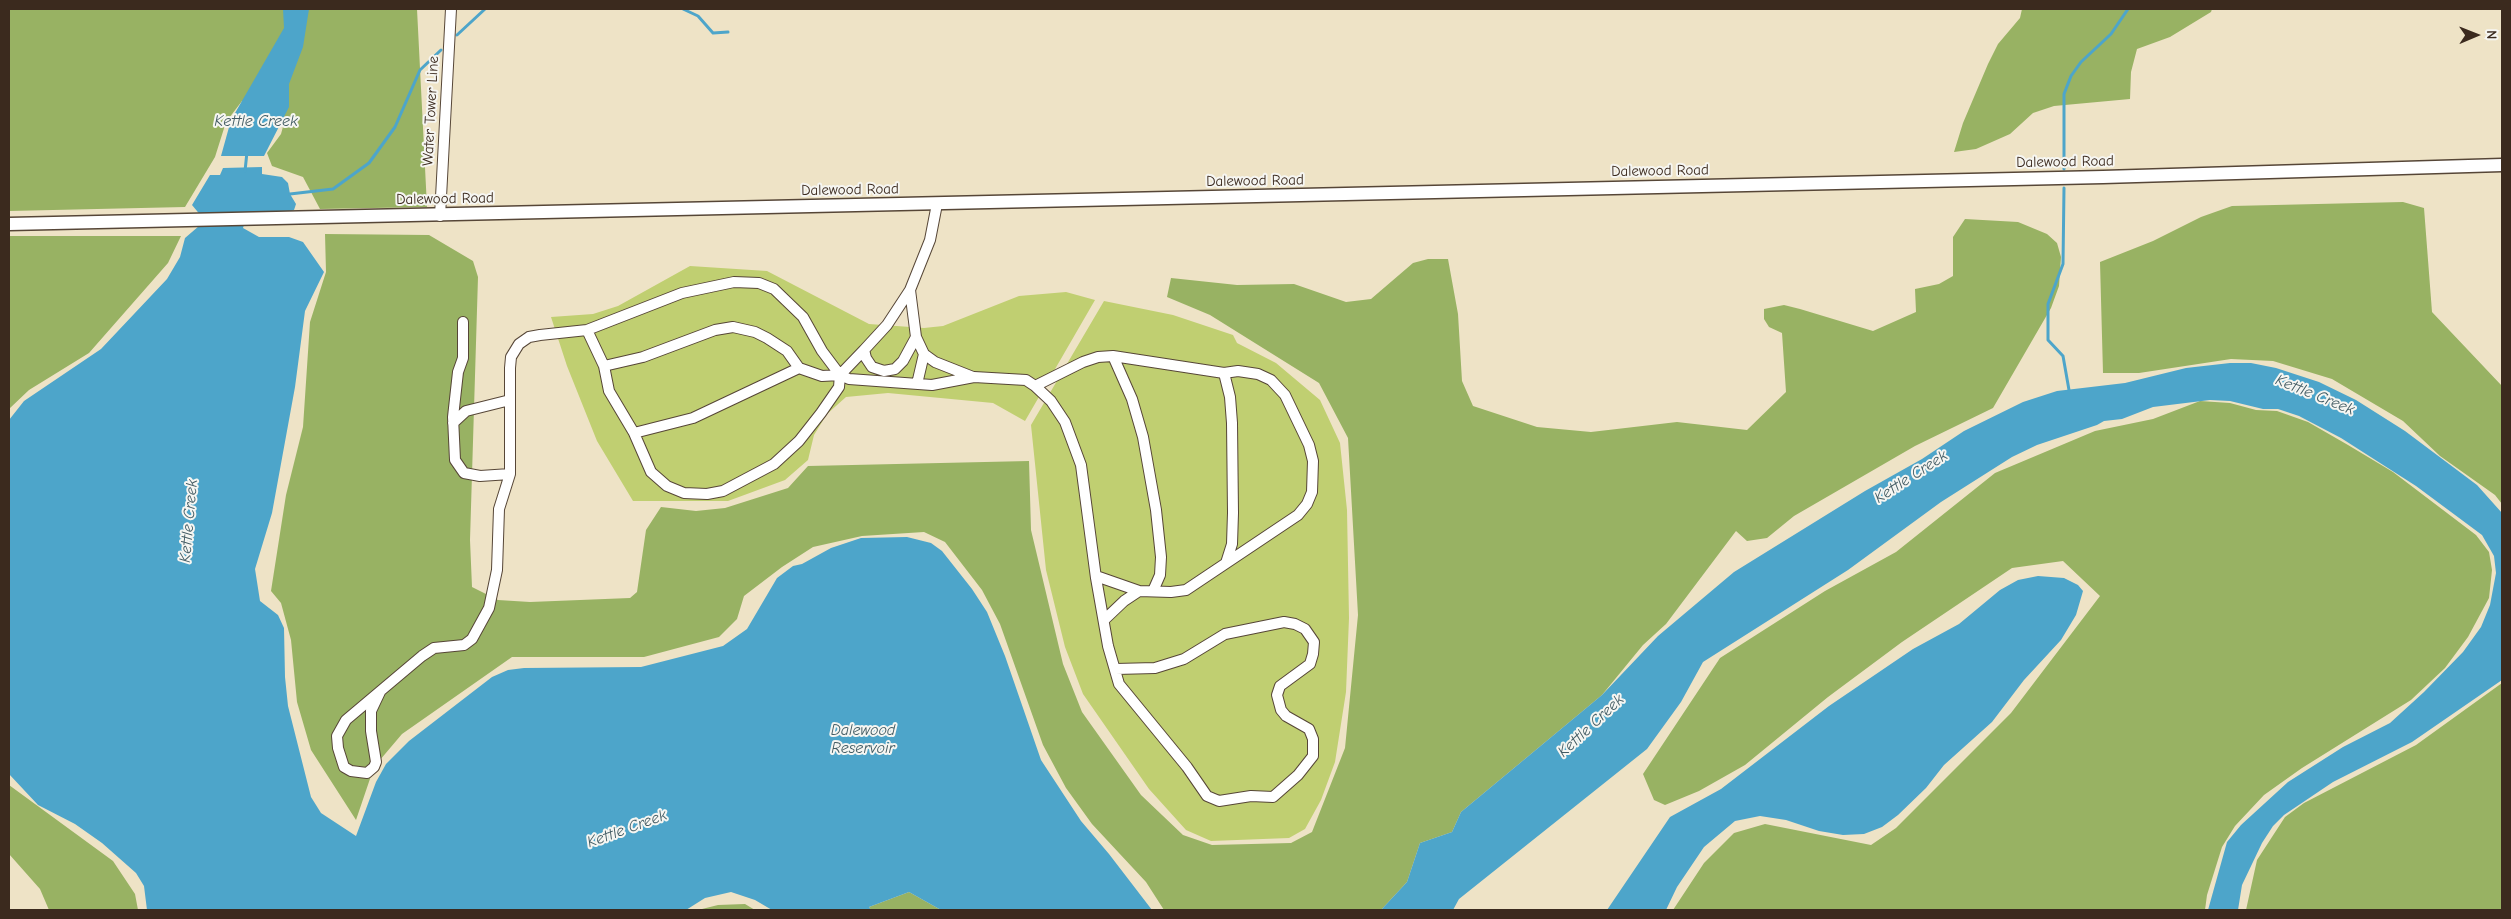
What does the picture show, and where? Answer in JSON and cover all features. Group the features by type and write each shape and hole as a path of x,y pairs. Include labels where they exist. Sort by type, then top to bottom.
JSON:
{"main road":[{"name":"Dalewood Road","path":"9,224 314,219 2093,178 2502,165"}],"street":[{"name":"Water Tower Line","path":"440,216 451,9"},
{"path":"604,366 643,358 715,330 733,327 755,332 767,338 787,351 799,368 822,376 840,375 886,326 910,290 930,240 937,204"},
{"path":"380,692 371,711 371,731 376,762 374,768 368,773 351,771 344,766 340,757 337,736 346,720 422,656 434,648 464,645 472,639 481,624 493,593 498,553 496,527 499,508 510,474 511,357 519,344 529,337 587,330 690,291 734,282 759,283 774,289 803,317 822,351 840,375 848,380 917,384 953,383 974,377"},
{"path":"910,290 912,318 916,337 924,354 935,362 974,377 1026,380 1050,401 1064,422 1079,458 1096,576 1113,666 1116,669 1119,684 1187,766 1207,796 1219,801 1251,796 1273,797 1298,775 1313,756 1313,739 1309,729 1286,716 1281,710 1277,695 1280,686 1310,664 1313,654 1314,642 1305,629 1295,624 1284,622 1225,634 1184,659 1155,668 1116,669"},
{"path":"464,322 463,358 458,372 453,423 455,460 464,473 480,476 510,474"},
{"path":"587,330 604,366 609,391 634,433 651,472 667,486 684,494 707,494 723,491 774,464 799,441 840,387 840,375"},
{"path":"864,350 872,367 884,371 895,369 903,361 916,337"},
{"path":"917,384 924,354"},
{"path":"1035,386 1098,356 1113,356 1224,373 1238,371 1258,374 1271,380 1285,395 1309,445 1313,461 1312,492 1307,504 1298,515 1186,590 1140,591 1096,576"},
{"path":"1113,356 1132,399 1143,437 1156,510 1161,556 1160,575 1153,591"},
{"path":"634,433 693,418 799,368"},
{"path":"1224,373 1230,398 1232,423 1233,513 1232,544 1226,563"},
{"path":"453,423 466,411 510,400"},
{"path":"1104,620 1124,601 1140,591"}],"green space":[{"path":"9,9 417,9 427,207 320,209 303,177 272,166 267,153 281,134 284,123 279,112 242,101 226,122 215,157 185,207 9,211"},
{"path":"2022,9 2212,9 2211,12 2170,37 2137,49 2131,72 2130,99 2054,106 2033,113 2010,134 1976,149 1954,152 1963,123 1988,64 1998,44 2020,18"},
{"path":"2403,202 2424,208 2432,312 2502,386 2502,504 2495,495 2440,456 2403,421 2332,379 2273,361 2231,359 2139,373 2103,373 2100,262 2153,241 2201,217 2232,206"},
{"path":"1965,219 2018,222 2047,234 2057,243 2061,257 2059,286 2051,308 1993,408 1915,446 1794,516 1767,538 1747,541 1736,531 1666,624 1643,645 1602,695 1461,812 1452,832 1420,843 1407,882 1381,910 1164,910 1146,882 1092,824 1066,788 1043,745 1000,624 982,590 945,542 924,532 862,536 813,547 782,567 744,596 737,619 719,637 644,657 512,657 402,734 374,767 356,820 311,750 297,702 291,640 281,603 271,591 286,495 303,427 310,322 326,272 325,234 429,235 473,261 478,277 470,540 472,587 498,600 530,602 630,598 637,592 646,530 661,507 696,511 725,508 788,488 808,466 1029,461 1031,530 1063,664 1082,712 1141,795 1183,835 1212,845 1291,843 1312,832 1345,748 1358,615 1348,438 1319,383 1210,315 1167,297 1171,278 1237,285 1294,284 1346,302 1371,299 1413,263 1428,259 1448,259 1458,314 1462,381 1473,406 1537,427 1591,432 1677,422 1747,430 1786,392 1782,333 1769,327 1764,319 1764,309 1784,305 1873,331 1916,312 1915,289 1939,284 1953,276 1953,237"},
{"path":"9,236 181,236 168,263 89,353 29,390 9,409"},
{"path":"690,266 767,271 869,324 924,328 943,326 1019,296 1066,292 1095,300 1025,421 993,403 888,393 846,397 827,414 814,435 808,460 785,480 728,501 633,501 597,441 567,366 551,317 593,314 618,306"},
{"path":"1104,301 1173,315 1233,335 1237,343 1276,363 1320,400 1340,443 1347,510 1349,618 1346,692 1335,762 1321,800 1305,829 1289,838 1211,841 1186,830 1149,789 1083,694 1065,647 1046,570 1031,425"},
{"path":"2200,401 2230,403 2256,410 2277,411 2308,422 2348,445 2393,472 2476,535 2489,552 2492,570 2489,598 2468,637 2445,668 2411,700 2302,768 2264,795 2235,826 2222,847 2207,895 2205,910 1673,910 1704,863 1734,833 1765,824 1871,845 1896,828 2011,713 2100,596 2063,561 2012,568 1902,642 1828,697 1745,765 1699,791 1665,805 1654,800 1643,774 1720,658 1825,591 1896,552 1995,473 2095,431 2153,419"},
{"path":"2502,683 2502,910 2246,910 2257,860 2285,817 2304,803 2416,745"},
{"path":"9,785 113,861 135,894 138,910 49,910 40,889 9,854"},
{"path":"909,892 941,910 871,910 869,907"},
{"path":"745,904 755,910 698,910 718,905"}],"water":[{"name":"Kettle Creek","path":"283,9 309,9 303,47 289,84 289,107 264,156 221,156 231,120 284,28"},
{"name":"Dalewood Reservoir","path":"262,167 262,174 282,177 288,183 290,194 296,204 294,210 278,216 246,218 243,228 259,237 289,237 303,242 324,272 305,311 295,387 272,513 255,569 260,601 278,615 284,628 285,677 288,706 311,797 321,813 356,836 376,782 386,764 409,741 492,677 508,670 524,668 641,667 723,646 747,629 777,578 793,566 802,564 831,548 861,538 907,537 931,543 942,551 972,589 987,612 1005,656 1041,760 1081,821 1152,910 941,910 909,892 869,907 871,910 772,910 755,900 731,892 705,898 686,910 147,910 144,886 136,873 102,843 75,824 38,805 9,774 9,420 24,401 101,349 167,279 180,257 185,238 199,226 202,217 192,205 210,175 220,175 223,168"},
{"path":"2230,363 2251,363 2276,368 2319,382 2356,400 2405,431 2477,485 2502,513 2502,680 2412,742 2333,782 2284,815 2273,826 2262,843 2242,885 2238,910 2208,910 2227,842 2241,825 2288,782 2343,747 2390,723 2424,692 2463,652 2481,627 2490,605 2496,573 2494,556 2482,535 2416,486 2341,438 2299,416 2278,409 2263,409 2230,401 2210,400 2153,407 2122,419 2104,421 2037,445 2012,457 1941,502 1848,570 1703,662 1681,702 1647,749 1459,899 1453,910 1381,910 1407,882 1420,843 1452,832 1461,812 1602,695 1658,636 1734,572 1865,491 1922,459 1964,431 2023,402 2057,391 2125,383 2186,368"},
{"path":"2038,576 2064,578 2078,585 2083,591 2076,615 2061,640 2024,680 1992,722 1944,765 1926,788 1898,815 1882,827 1864,834 1843,835 1819,831 1786,820 1760,816 1735,821 1704,847 1677,887 1666,910 1607,910 1670,817 1721,789 1829,706 1913,649 1959,624 2000,590 2018,580"}],"waterway":[{"path":"457,35 485,9"},
{"path":"683,9 698,16 713,33 728,32"},
{"path":"2064,169 2064,94 2071,76 2081,62 2111,34 2128,9"},
{"path":"290,194 333,189 369,163 395,127 420,70 441,50"},
{"name":"Kettle Creek","path":"245,171 247,152"},
{"path":"2064,188 2063,264 2048,304 2048,340 2063,356 2069,390"}]}
